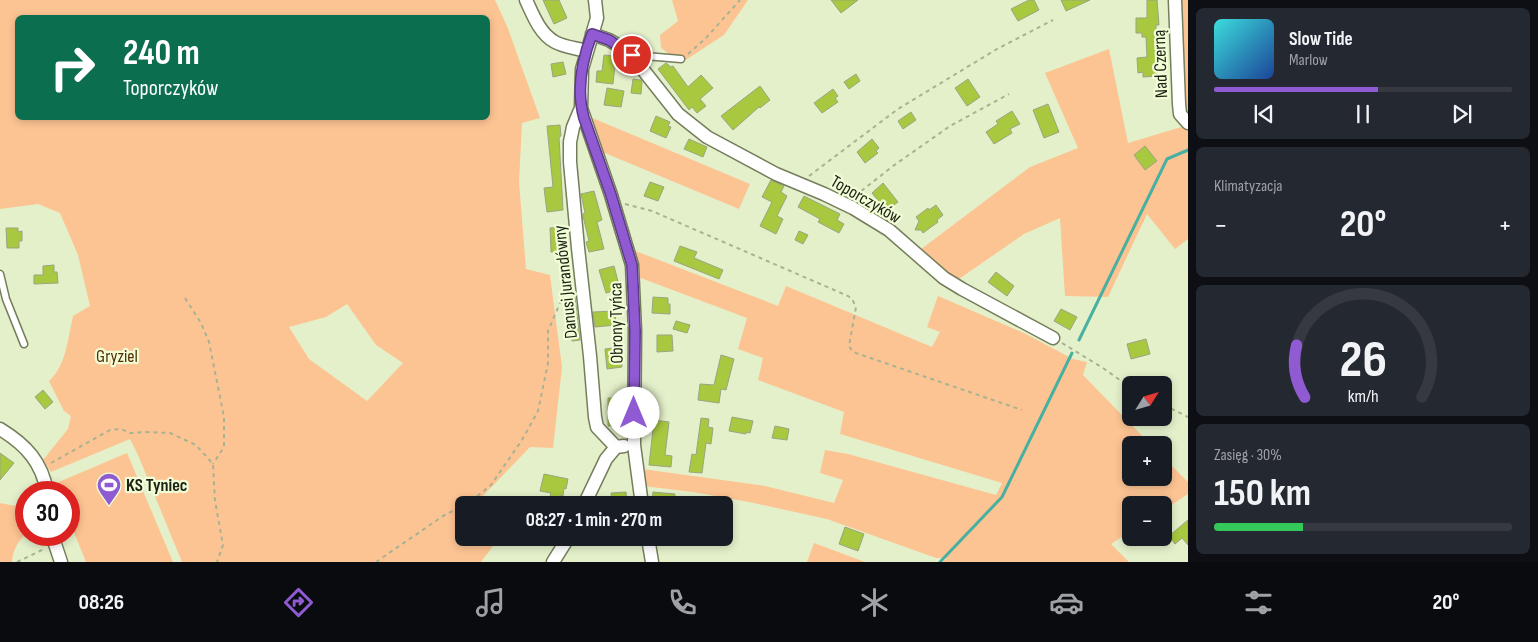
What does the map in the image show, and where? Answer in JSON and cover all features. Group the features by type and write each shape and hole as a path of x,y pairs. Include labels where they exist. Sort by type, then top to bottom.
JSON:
{"street":[{"path":"526,0 549,38 561,44 586,51"},
{"name":"Obrony Tyńca","path":"596,0 597,18 582,69 581,108 632,265 635,331 634,445 641,496"},
{"name":"Nad Czerną","path":"1175,0 1180,114 1188,123"},
{"name":"Toporczyków","path":"592,34 609,40 632,55 678,114 707,137 776,174 847,205 889,230 944,278 1053,338"},
{"name":"Danusi Jurandówny","path":"581,108 573,127 570,142 570,162 595,417 597,427 616,447"},
{"path":"0,429 15,439 35,459 41,469 44,481"},
{"path":"588,496 606,459 616,447 634,445"},
{"path":"55,546 60,562"},
{"path":"553,562 563,546"},
{"path":"649,546 652,562"}],"lane":[{"path":"632,55 681,59"},
{"path":"0,274 6,299 24,344"}],"path":[{"path":"681,59 706,38 740,0"},
{"path":"799,183 898,109 997,49 1054,20"},
{"path":"847,205 887,170 950,126 1009,94"},
{"path":"613,202 652,211 848,296 856,307 848,346 852,352 1022,410"},
{"path":"477,496 491,484 522,440 538,411 548,363 548,331 571,276"},
{"path":"185,298 201,323 209,342 224,417 224,448 213,464"},
{"path":"1053,338 1122,382"},
{"path":"1172,409 1188,417"},
{"path":"41,469 110,430 121,429 130,433 170,433 196,445 213,464 216,509 223,545 218,562"},
{"path":"376,562 455,510"},
{"path":"17,562 42,546"}],"green space":[{"name":"Gryziel","path":"0,0 495,0 507,26 540,118 522,123 519,182 526,269 550,275 562,367 553,448 530,447 483,496 455,496 455,546 493,546 481,562 182,562 130,439 51,472 43,460 68,429 71,416 64,411 49,381 55,375 63,360 73,316 90,306 78,255 60,213 38,204 0,209","holes":["347,304 376,345 403,363 367,401 309,359 289,327 326,317"]},
{"path":"672,0 748,0 724,35 681,63 661,48 660,35 678,21"},
{"path":"1179,0 1188,0 1188,117 1183,115"},
{"path":"1109,49 1128,143 1188,125 1188,239 1175,249 1147,214 1108,297 1065,296 1060,218 1024,234 956,281 920,250 1030,167 1078,148 1045,73"},
{"path":"590,117 750,184 739,209 600,151"},
{"path":"633,250 778,306 786,286 932,347 940,332 927,327 938,296 1024,333 1073,359 1087,362 1083,375 1122,415 1122,426 1133,426 1142,436 1122,436 1122,486 1172,486 1172,466 1188,482 1188,494 1172,505 1172,496 1122,496 1122,537 1111,544 1129,562 943,562 947,558 936,558 827,519 733,499 733,496 715,496 643,486 642,469 765,486 834,503 843,480 820,473 825,450 848,454 996,495 1002,483 840,434 844,412 758,380 763,358 738,349 747,318 638,277"},
{"name":"KS Tyniec","path":"127,453 173,562 86,562 80,546 80,481 61,481"},
{"path":"0,503 15,506 16,546 12,562 0,562"},
{"path":"814,543 865,562 807,562"}],"building":[{"path":"543,0 559,0 567,18 554,24"},
{"path":"831,0 858,0 841,13"},
{"path":"1029,0 1034,0 1039,10 1018,21 1011,9"},
{"path":"1061,0 1090,0 1066,11"},
{"path":"1147,0 1157,0 1159,25 1156,25 1156,53 1159,53 1160,63 1157,64 1157,76 1143,77 1143,72 1138,73 1137,58 1147,57 1146,37 1142,37 1142,33 1136,33 1136,18 1147,18"},
{"path":"604,55 616,56 613,84 596,82 597,71 602,71"},
{"path":"563,62 566,74 553,77 551,64"},
{"path":"666,63 671,67 673,66 688,87 701,75 713,88 700,99 706,106 697,113 692,107 689,110 658,69"},
{"path":"856,74 860,81 849,89 844,82"},
{"path":"633,79 641,80 641,94 631,93"},
{"path":"968,79 980,97 967,106 955,88"},
{"path":"760,86 770,100 733,130 721,116"},
{"path":"607,88 624,91 621,107 604,105"},
{"path":"833,89 838,96 835,98 838,102 822,113 814,103"},
{"path":"1048,104 1059,132 1044,138 1033,110"},
{"path":"1012,111 1020,124 1010,129 1012,133 994,144 986,132 998,124 996,121"},
{"path":"911,112 916,120 903,129 898,121"},
{"path":"656,116 670,122 668,126 671,127 666,138 650,131"},
{"path":"560,125 563,210 547,212 544,188 553,187 547,126"},
{"path":"689,139 707,147 703,157 684,149"},
{"path":"872,139 879,148 876,151 878,153 865,163 857,152"},
{"path":"1145,146 1157,161 1145,170 1134,155"},
{"path":"771,180 784,186 781,192 787,196 777,216 783,219 776,234 760,226 772,202 762,197"},
{"path":"650,182 664,187 658,201 644,196"},
{"path":"883,183 898,202 886,211 872,193"},
{"path":"594,191 602,220 597,222 604,249 589,252 586,242 589,241 583,216 585,213 581,194"},
{"path":"804,196 840,214 837,220 844,224 839,233 818,222 820,219 798,207"},
{"path":"936,205 943,215 937,220 938,222 923,233 921,230 915,230 919,221 916,217 928,208 929,210"},
{"path":"564,227 565,251 551,252 550,228"},
{"path":"6,228 18,228 18,232 22,231 22,241 19,241 19,248 7,248"},
{"path":"799,231 808,235 803,244 795,240"},
{"path":"680,246 697,252 694,258 723,270 719,279 674,261"},
{"path":"54,265 54,272 57,272 58,283 34,284 34,275 43,275 43,266"},
{"path":"614,266 620,289 606,293 599,270"},
{"path":"996,272 1014,286 1007,296 988,282"},
{"path":"575,297 580,340 572,341 569,311 567,311 565,299"},
{"path":"653,297 668,298 670,314 652,313"},
{"path":"1061,309 1077,317 1070,330 1054,321"},
{"path":"615,311 616,325 595,327 593,312"},
{"path":"676,321 690,325 687,333 673,329"},
{"path":"657,335 672,335 673,351 657,352"},
{"path":"1146,339 1150,354 1131,359 1127,344"},
{"path":"620,347 622,367 607,369 605,349"},
{"path":"721,355 734,359 726,390 721,389 719,403 698,400 700,384 714,385"},
{"path":"43,390 53,402 45,409 35,397"},
{"path":"608,398 622,398 622,426 608,426"},
{"path":"732,417 753,421 750,433 729,431"},
{"path":"701,418 709,419 708,427 713,428 711,444 706,443 702,473 689,472 692,454 696,455"},
{"path":"654,420 669,422 665,455 672,456 671,467 649,465"},
{"path":"775,426 789,429 787,440 772,438"},
{"path":"0,453 14,463 0,480"},
{"path":"544,474 568,479 563,496 550,496 551,493 540,491"},
{"path":"626,492 626,496 611,496 611,493"},
{"path":"653,492 675,494 675,496 653,496"},
{"path":"1188,520 1188,545 1182,538 1175,544 1172,540 1172,533"},
{"path":"845,527 864,534 858,551 839,544"}],"waterway":[{"path":"1079,340 1167,159 1188,150"},
{"path":"940,562 1002,497 1072,353"}],"place":[{"name":"KS Tyniec","path":"109,506"}],"route":[{"path":"632,55 609,40 592,34 582,69 580,88 581,108 611,195 632,265 635,331 634,413"}]}
